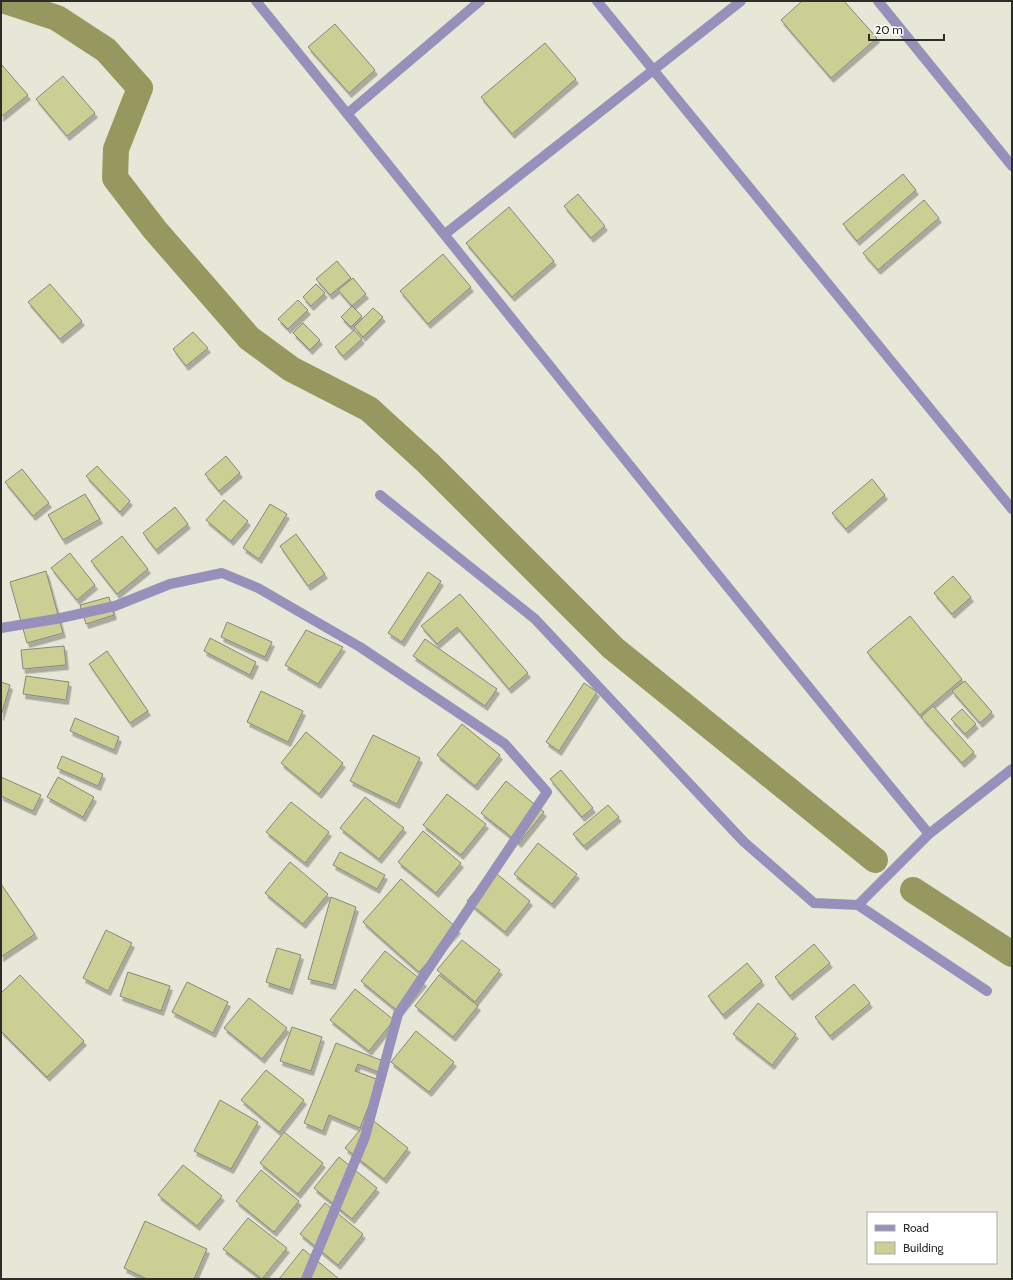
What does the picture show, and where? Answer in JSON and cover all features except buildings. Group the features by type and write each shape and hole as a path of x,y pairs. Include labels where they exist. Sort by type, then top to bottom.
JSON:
{"street":[{"path":"256,1 445,234 785,660 929,834"},
{"path":"348,114 480,1"},
{"path":"597,1 1012,509"},
{"path":"445,234 741,1"},
{"path":"878,1 1012,166"},
{"path":"380,495 534,619 744,842 814,903 858,905 987,992"},
{"path":"1,628 56,619 115,606 170,584 222,573 258,588 360,647 505,744 547,792 398,1014 365,1137 306,1279"},
{"path":"858,905 929,834 1012,769"}],"waterway":[{"path":"5,1 57,18 106,50 140,88 116,149 115,178 155,230 249,338 291,369 369,409 428,463 613,648 875,860"},
{"path":"913,890 1012,954"}]}
